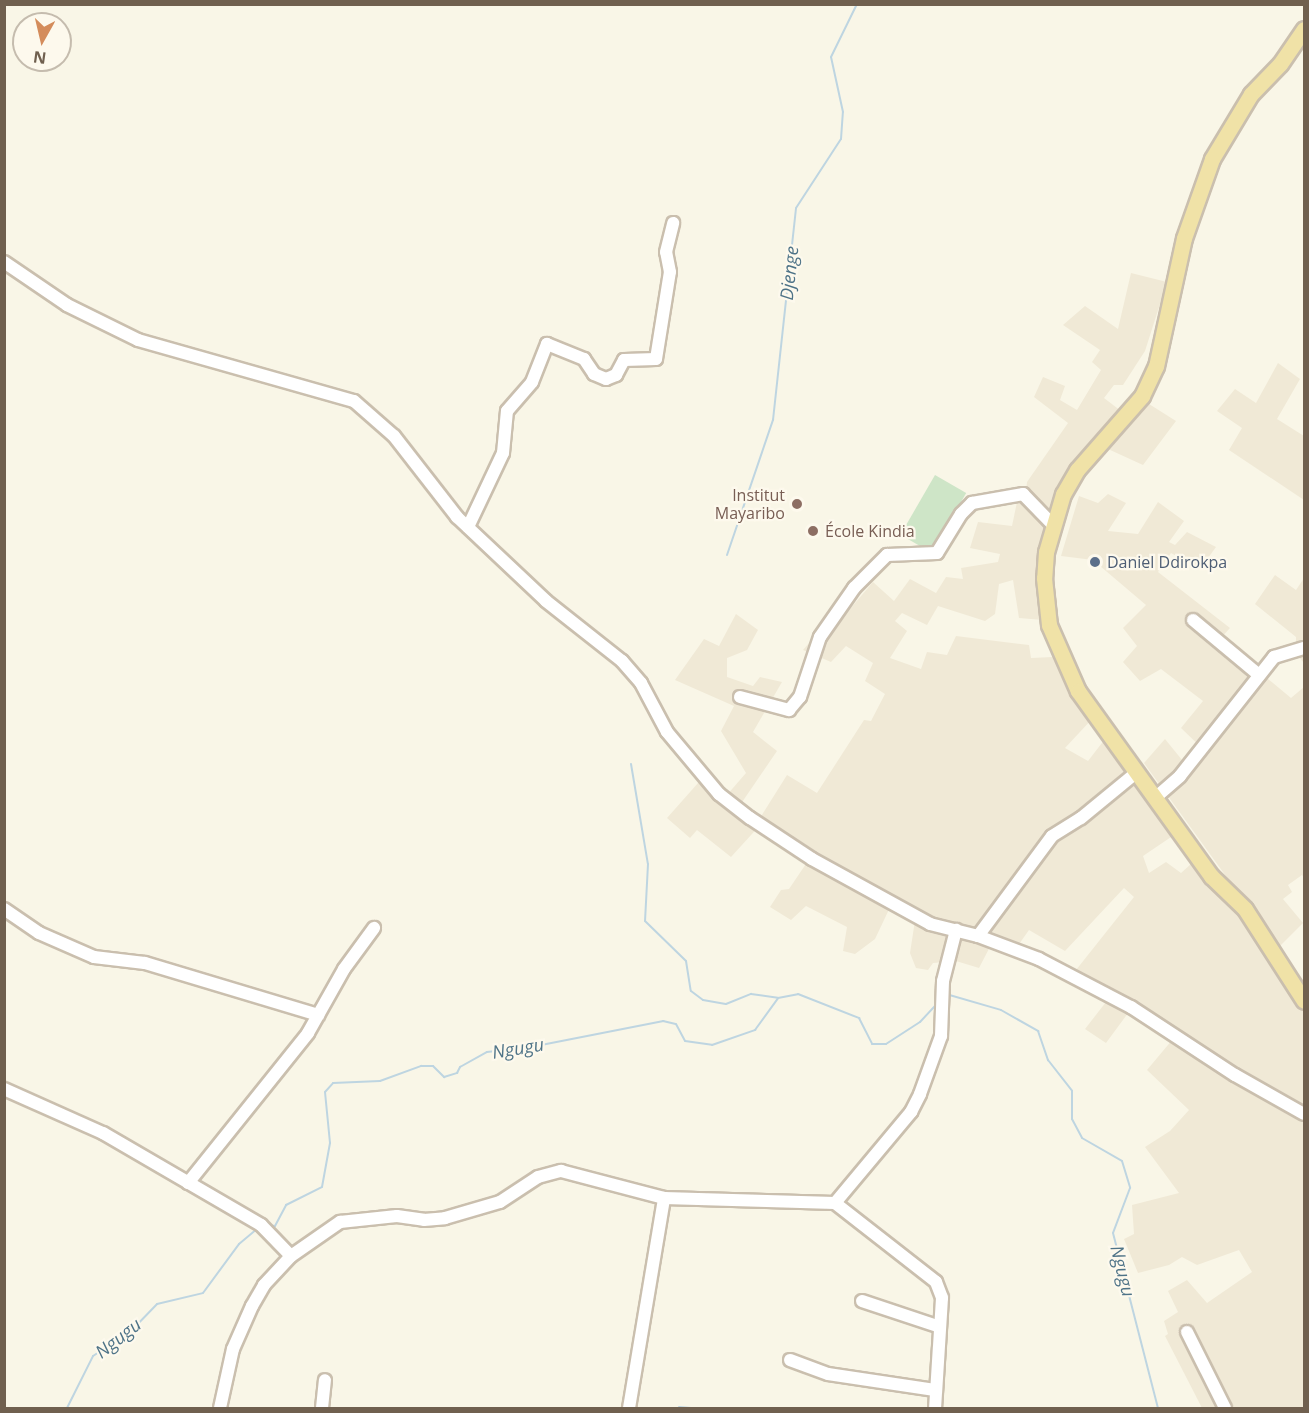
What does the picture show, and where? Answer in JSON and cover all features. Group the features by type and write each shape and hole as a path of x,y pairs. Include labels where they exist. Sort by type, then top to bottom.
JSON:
{"main road":[{"path":"1305,28 1280,64 1251,94 1212,159 1184,238 1151,376 1142,396 1077,470 1063,494 1046,552 1045,602 1058,652 1078,691 1211,876 1245,909 1305,1001"}],"street":[{"path":"468,527 503,453 507,411 532,382 547,344 584,359 594,374 606,379 616,375 624,360 656,359 670,272 666,252 673,223"},
{"path":"4,262 67,305 138,340 354,401 394,436 468,527 546,601 622,661 641,683 667,732 719,794 768,832 930,924 978,936 1040,959 1131,1006 1235,1075 1305,1114"},
{"path":"740,697 789,710 800,697 820,637 854,588 887,555 937,553 961,514 972,503 1023,494 1053,525"},
{"path":"1193,620 1259,675"},
{"path":"1155,798 1180,776 1274,657 1305,648"},
{"path":"978,936 1053,836 1082,818 1136,772"},
{"path":"4,909 39,933 94,957 145,963 318,1015"},
{"path":"188,1183 318,1015 344,969 374,928"},
{"path":"835,1203 911,1112 929,1072 944,1017 943,981 956,930"},
{"path":"4,1089 103,1133 261,1225 291,1256"},
{"path":"220,1408 233,1349 252,1306 264,1285 291,1256 340,1222 397,1216 424,1220 445,1218 500,1202 538,1177 561,1171 664,1198 835,1203 936,1282 942,1298 935,1408"},
{"path":"629,1408 664,1198"},
{"path":"862,1301 940,1327"},
{"path":"1187,1332 1225,1408"},
{"path":"790,1360 828,1374 935,1390"},
{"path":"322,1408 325,1380"}],"shaded area":[{"path":"1131,273 1167,282 1145,351 1123,385 1114,385 1104,398 1121,411 1053,503 1043,620 1019,618 1013,580 999,584 995,614 985,621 938,606 927,625 902,613 895,621 907,631 890,658 921,669 927,652 947,655 956,636 1029,645 1031,658 1053,657 1093,718 1065,748 1088,761 1105,739 1177,833 1143,856 1149,873 1166,862 1181,873 1191,864 1228,901 1304,1007 1304,1408 1202,1408 1165,1336 1168,1334 1164,1321 1178,1312 1168,1291 1187,1280 1207,1303 1252,1272 1239,1250 1197,1265 1182,1257 1169,1265 1138,1273 1124,1239 1134,1234 1132,1205 1179,1193 1145,1147 1170,1131 1189,1110 1147,1070 1178,1033 1134,1005 1106,1043 1085,1029 1113,993 1076,970 1134,897 1124,888 1065,951 1029,930 1017,947 993,941 979,968 956,961 933,963 928,970 916,968 910,953 916,914 893,901 875,939 855,954 843,951 847,927 806,906 791,920 770,907 781,890 789,889 814,852 762,823 731,857 697,830 690,838 667,818 706,774 726,796 746,773 721,731 734,706 675,680 704,639 719,646 736,614 758,630 747,650 727,658 727,677 753,686 760,677 782,682 753,732 777,751 736,811 755,826 787,775 817,793 864,720 871,721 885,694 865,681 873,663 846,646 831,662 803,650 830,619 838,623 873,582 894,601 910,579 936,593 946,577 963,579 961,568 998,562 1000,554 970,548 978,522 1012,526 1017,502 1025,501 1027,482 1068,423 1034,397 1043,377 1065,386 1060,400 1077,410 1101,370 1092,362 1100,350 1063,325 1085,306 1118,329"},
{"path":"1278,363 1300,379 1277,419 1304,436 1304,500 1229,450 1242,428 1217,411 1235,389 1256,403"},
{"path":"1149,404 1176,421 1143,465 1108,449"},
{"path":"1108,494 1126,503 1108,531 1138,534 1158,502 1184,521 1169,542 1175,545 1187,532 1216,547 1200,569 1171,553 1158,572 1230,628 1220,639 1291,698 1304,687 1304,878 1302,875 1288,885 1292,892 1283,899 1303,923 1278,948 1144,763 1165,739 1191,771 1206,752 1181,728 1203,701 1161,669 1140,681 1123,662 1137,646 1123,628 1146,605 1093,560 1061,556 1079,496 1098,503"},
{"path":"1275,575 1296,590 1304,578 1304,663 1296,654 1296,637 1255,604"}],"green space":[{"path":"935,475 966,493 932,553 901,535"}],"waterway":[{"name":"Djenge","path":"727,555 773,420 796,208 841,139 843,112 831,57 857,4"},
{"path":"631,764 648,864 645,921 686,961 691,991 703,1000 726,1004 751,994 778,998 798,994 859,1018 872,1044 886,1044 920,1022 938,1003"},
{"name":"Ngugu","path":"946,994 1001,1010 1038,1031 1048,1060 1072,1091 1072,1119 1082,1138 1122,1161 1130,1188 1113,1233 1158,1408"},
{"name":"Ngugu","path":"267,1225 275,1226 286,1205 322,1187 330,1143 325,1092 333,1083 380,1081 421,1066 433,1066 444,1077 457,1073 460,1067 487,1052 531,1047 663,1021 676,1024 685,1041 712,1045 755,1030 778,998"},
{"name":"Ngugu","path":"67,1408 93,1356 130,1332 157,1304 203,1293 239,1244 257,1229"},
{"path":"679,1407 691,1408"}],"place":[{"name":"Institut Mayaribo","path":"797,504"},
{"name":"École Kindia","path":"813,531"},
{"name":"Daniel Ddirokpa","path":"1095,562"}]}
